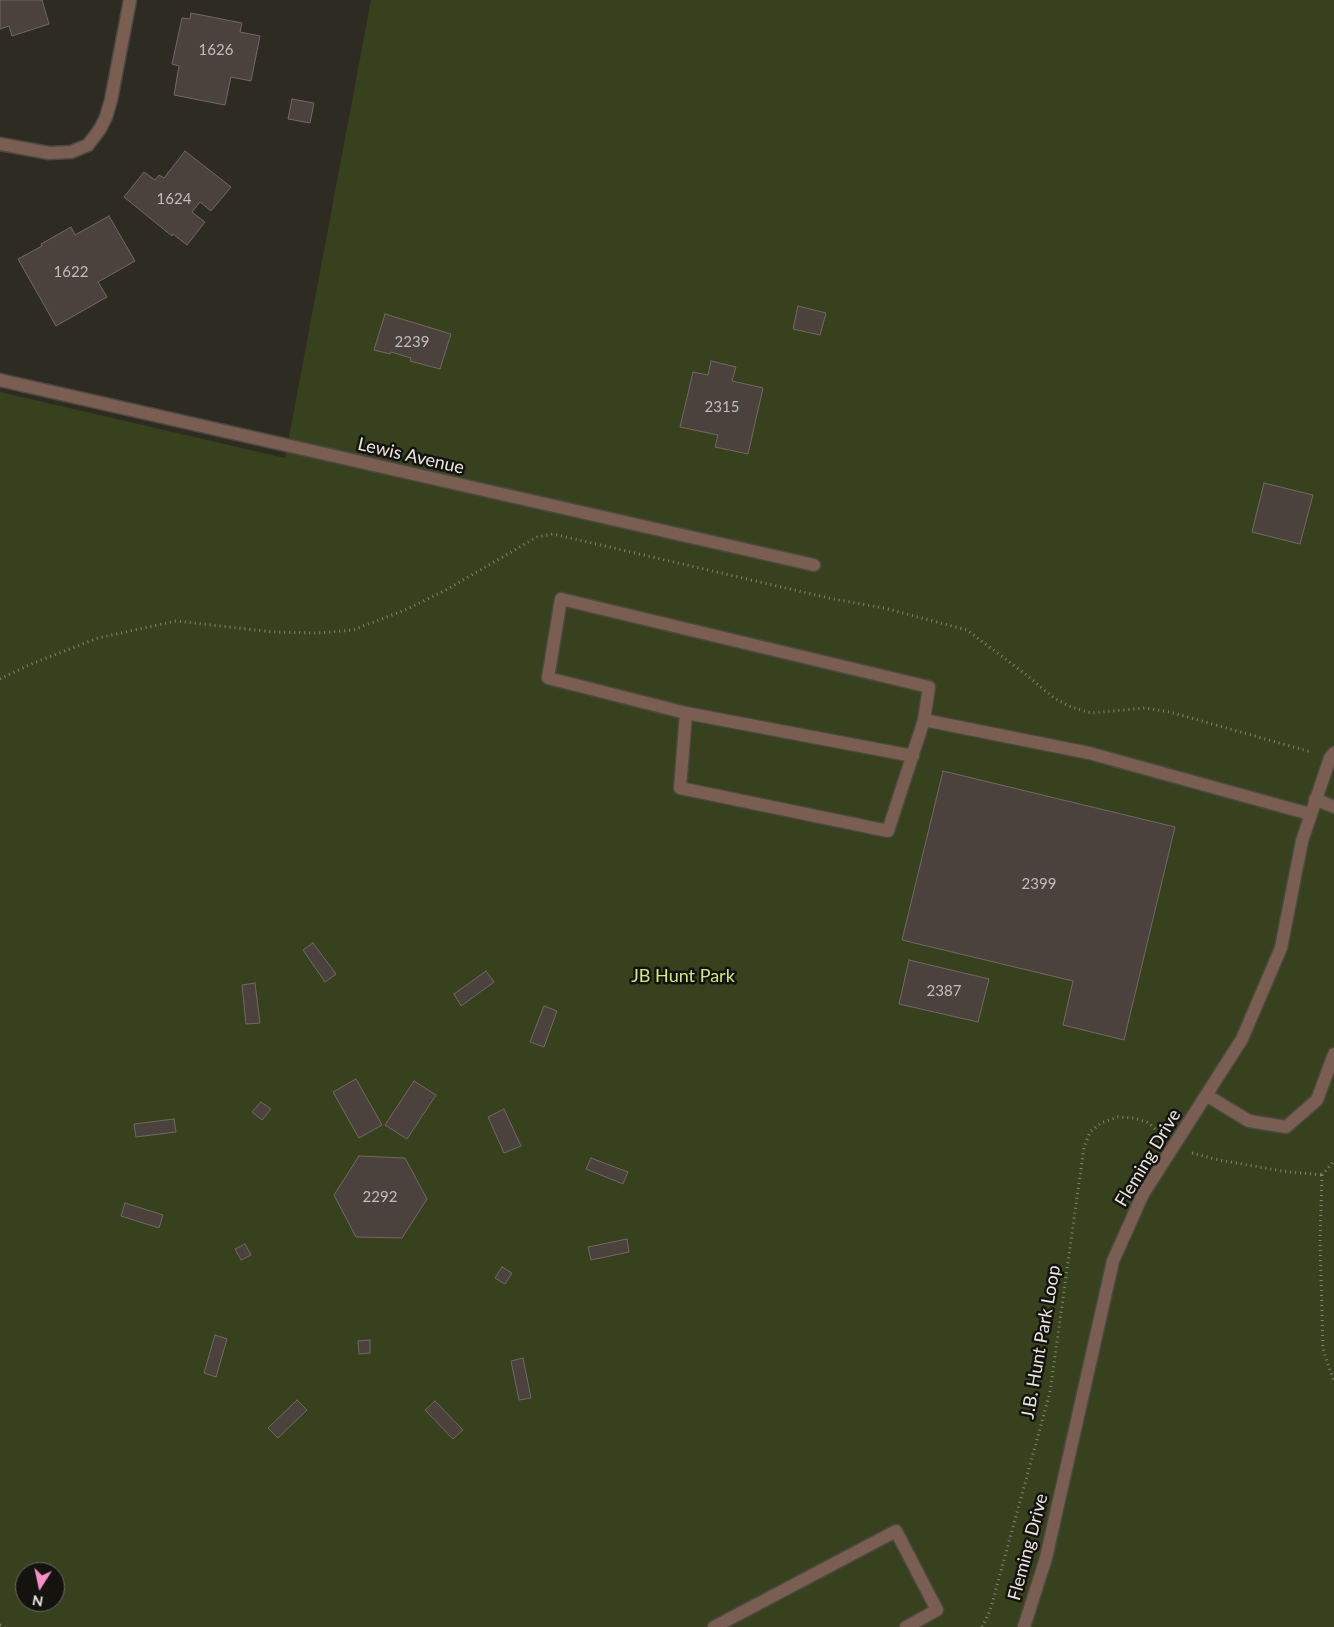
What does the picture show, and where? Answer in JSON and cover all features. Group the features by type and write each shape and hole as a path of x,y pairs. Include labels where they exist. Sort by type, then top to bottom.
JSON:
{"street":[{"path":"0,144 49,154 71,152 88,145 100,128 108,109 130,0"},
{"name":"Lewis Avenue","path":"0,380 814,566"},
{"path":"686,713 680,788 888,831 924,720 929,686 560,599 548,678 686,713 912,756"},
{"path":"924,720 1089,753 1310,814"},
{"name":"Fleming Drive","path":"1024,1627 1046,1558 1113,1261 1143,1194 1242,1039 1281,948 1302,841 1315,799 1330,758 1334,753"},
{"path":"1315,799 1334,807"},
{"path":"1206,1095 1248,1121 1286,1127 1317,1100 1334,1054"},
{"path":"714,1627 896,1531 937,1610 906,1627"}],"path":[{"name":"J.B. Hunt Park Loop","path":"982,1627 990,1611 1050,1392 1084,1147 1090,1132 1101,1123 1118,1118 1134,1118 1149,1123 1158,1133"},
{"path":"1188,1152 1272,1170 1322,1175"},
{"path":"1334,1160 1322,1175 1320,1241 1323,1349 1334,1382"},
{"path":"0,1625 5,1627"}],"green space":[{"name":"JB Hunt Park","path":"371,0 1334,0 1334,1627 0,1627 0,392 285,458"}],"building":[{"path":"0,0 42,0 49,24 12,36 9,26 0,29"},
{"path":"191,13 242,23 240,32 260,36 251,81 231,77 225,105 174,95 179,66 172,64 182,18 190,19"},
{"path":"292,99 314,103 310,123 288,119"},
{"path":"185,151 231,187 211,211 200,202 192,212 205,222 187,245 173,234 172,236 124,197 144,172 155,180 159,175 164,178"},
{"path":"109,216 135,261 98,282 107,297 56,326 18,259 71,227 75,235"},
{"path":"798,306 826,313 820,335 793,329"},
{"path":"385,314 451,334 440,369 410,361 411,358 391,352 390,354 374,350"},
{"path":"711,361 736,367 732,381 763,388 748,454 715,447 718,435 680,427 693,372 708,375"},
{"path":"1264,483 1313,495 1300,544 1252,532"},
{"path":"943,771 1175,827 1124,1040 1063,1025 1073,981 902,940"},
{"path":"313,943 336,974 325,982 303,950"},
{"path":"909,960 989,979 978,1022 899,1004"},
{"path":"486,971 494,982 461,1006 454,994"},
{"path":"255,983 260,1023 246,1024 242,985"},
{"path":"544,1006 557,1011 544,1047 530,1042"},
{"path":"356,1079 382,1125 359,1138 333,1092"},
{"path":"414,1081 436,1095 407,1139 385,1125"},
{"path":"261,1102 271,1109 262,1120 252,1112"},
{"path":"504,1109 521,1146 504,1153 488,1117"},
{"path":"174,1119 176,1132 136,1137 134,1124"},
{"path":"359,1156 405,1158 427,1199 402,1238 356,1237 334,1195"},
{"path":"591,1158 628,1172 623,1184 586,1169"},
{"path":"125,1203 163,1215 159,1228 121,1216"},
{"path":"627,1239 629,1252 591,1260 588,1247"},
{"path":"245,1244 251,1255 241,1260 235,1249"},
{"path":"502,1267 512,1273 505,1284 495,1278"},
{"path":"215,1335 227,1339 216,1377 204,1373"},
{"path":"370,1340 370,1353 359,1354 358,1341"},
{"path":"523,1358 531,1398 519,1400 511,1361"},
{"path":"297,1400 307,1410 278,1438 268,1428"},
{"path":"435,1401 463,1430 453,1439 425,1410"}]}
